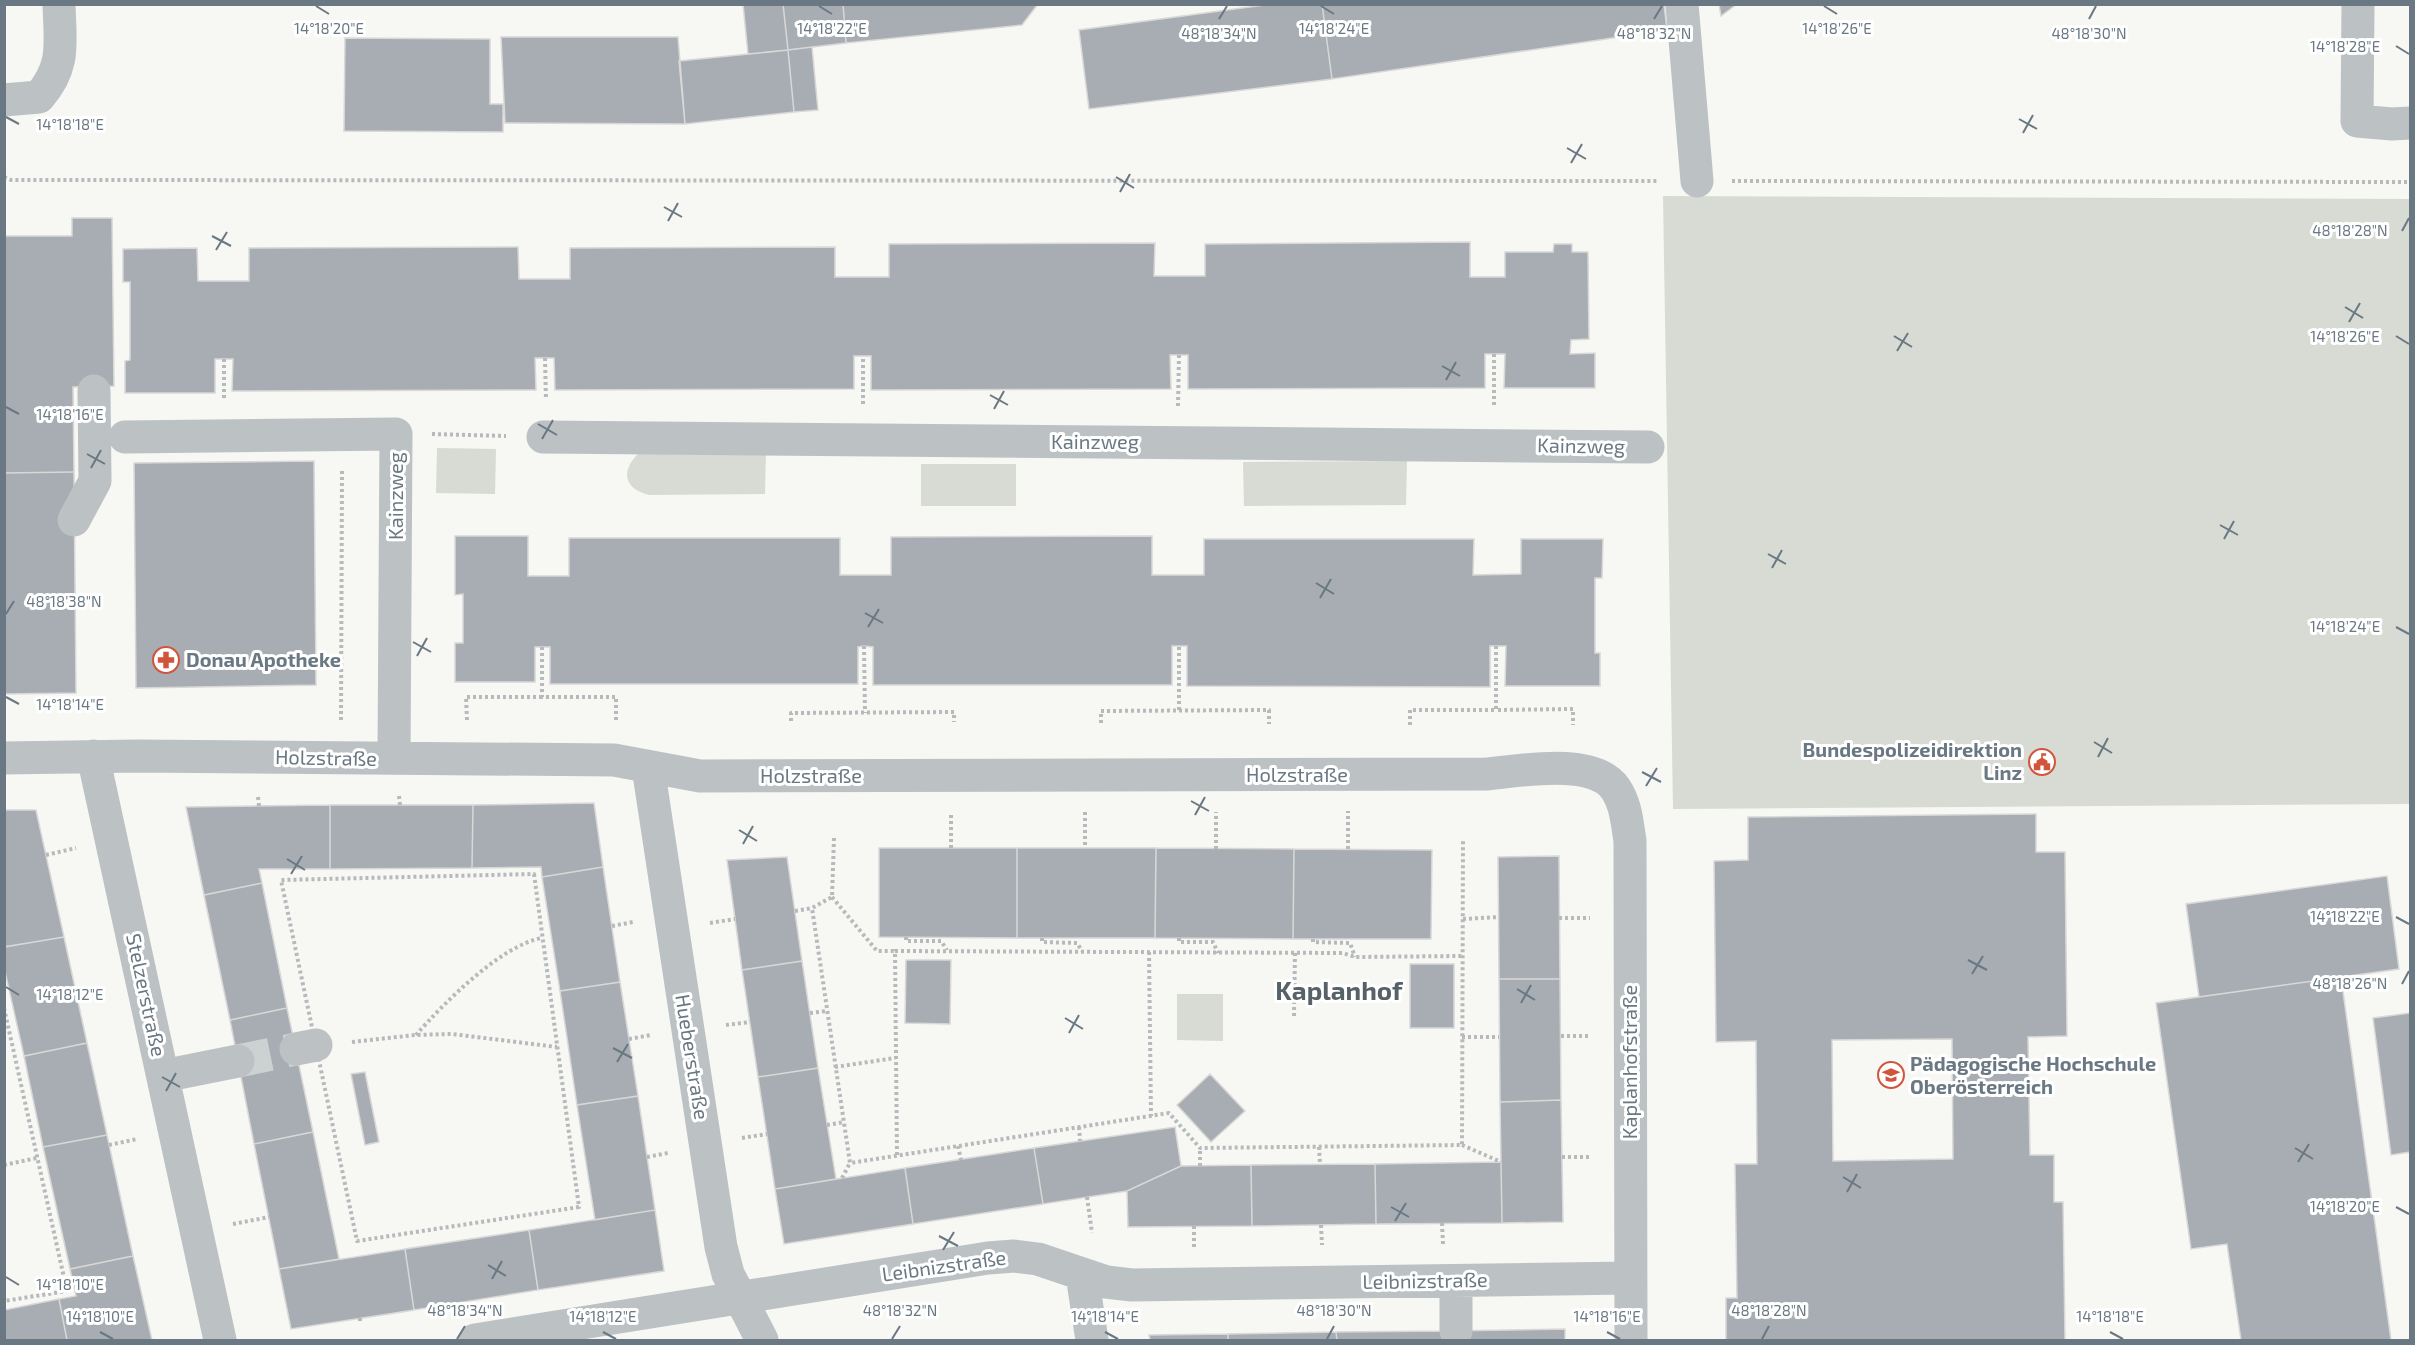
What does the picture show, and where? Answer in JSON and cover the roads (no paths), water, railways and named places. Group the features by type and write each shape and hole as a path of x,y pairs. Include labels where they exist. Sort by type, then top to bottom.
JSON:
{"street":[{"path":"4,100 39,97 51,83 57,69 60,48 59,4"},
{"path":"1682,4 1696,181"},
{"path":"2358,4 2357,121 2402,123"},
{"path":"74,520 95,482 94,391"},
{"name":"Kainzweg","path":"125,437 396,434 394,758"},
{"name":"Kainzweg","path":"543,437 1648,447"},
{"name":"Holzstraße","path":"4,758 93,756 614,760 700,776 1486,774 1562,768 1592,772 1614,786"},
{"name":"Stelzerstraße","path":"93,756 220,1341"},
{"name":"Hueberstraße","path":"648,767 721,1247 739,1298 762,1341"},
{"name":"Kaplanhofstraße","path":"1614,786 1625,808 1630,841 1631,1341"},
{"path":"163,1076 238,1061"},
{"name":"Leibnizstraße","path":"475,1341 563,1334 739,1298 988,1258 1014,1256 1038,1259 1106,1282 1132,1285 1630,1278"},
{"path":"1082,1275 1092,1341"},
{"path":"1456,1281 1456,1331"}],"tunnel":[{"path":"238,1061 296,1049"}],"place":[{"name":"Donau Apotheke","path":"166,660"},
{"name":"Bundespolizeidirektion Linz","path":"2042,762"},
{"name":"Pädagogische Hochschule Oberösterreich","path":"1891,1075"}],"district":[{"name":"Kaplanhof","path":"1339,991"}]}
